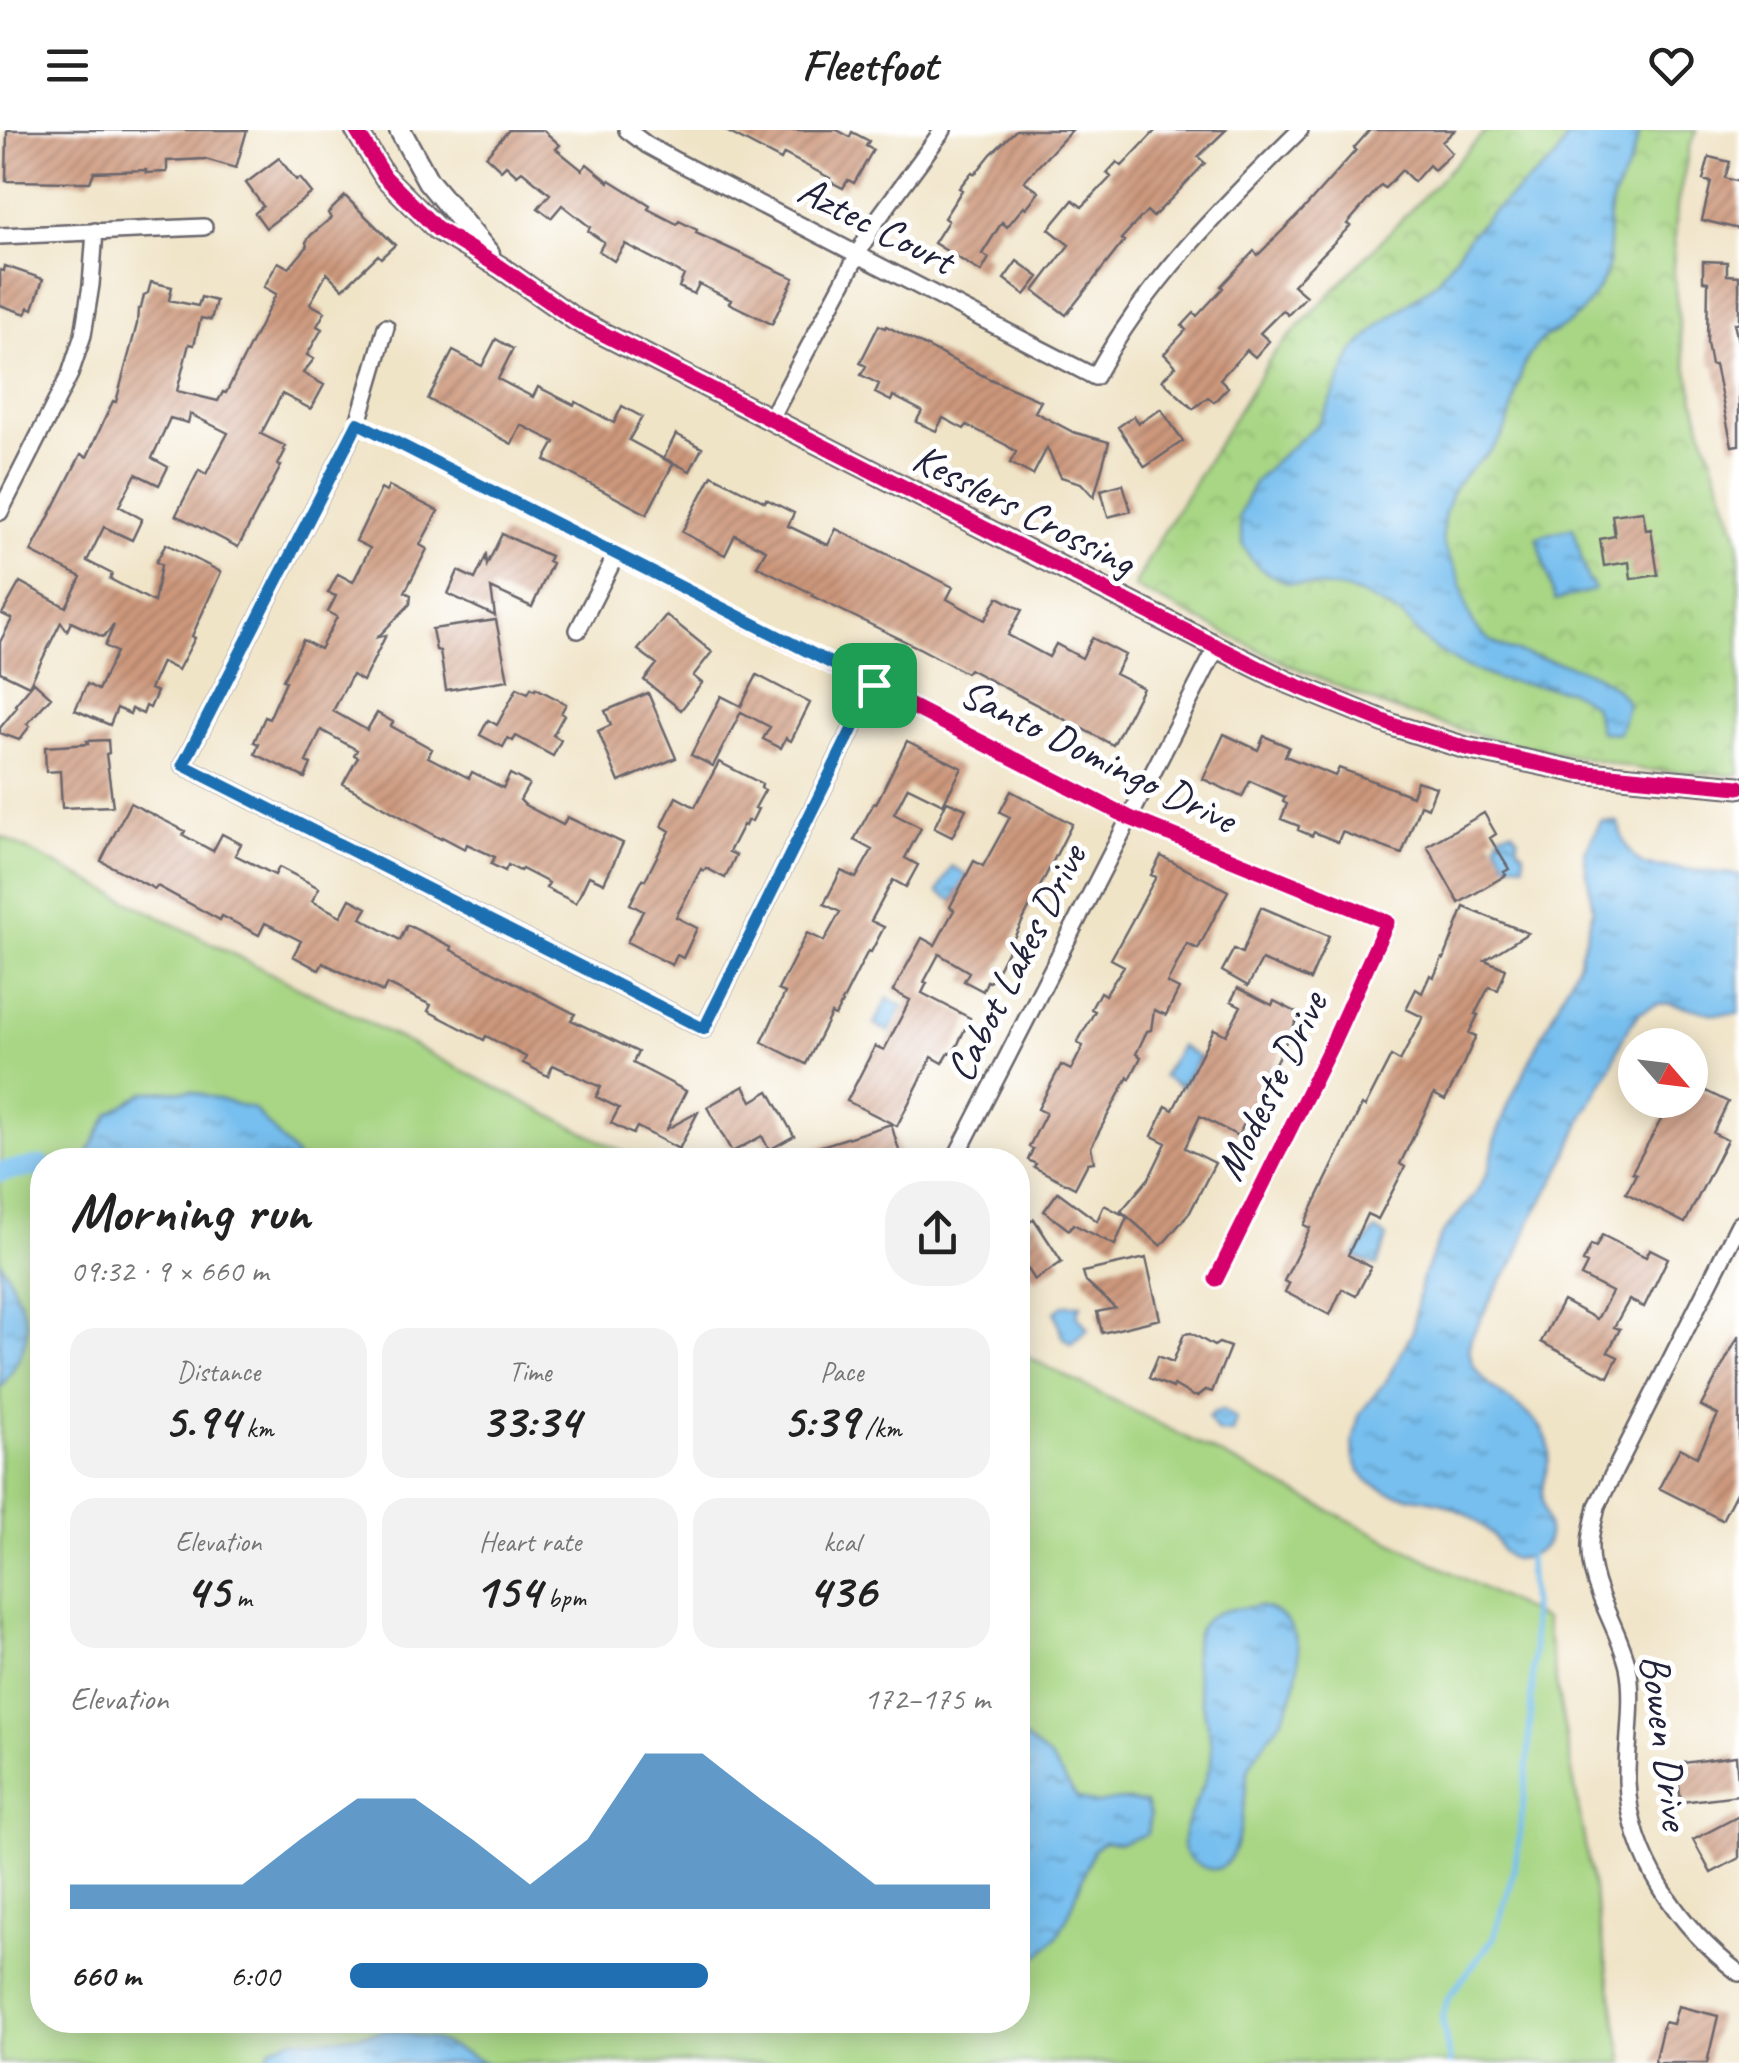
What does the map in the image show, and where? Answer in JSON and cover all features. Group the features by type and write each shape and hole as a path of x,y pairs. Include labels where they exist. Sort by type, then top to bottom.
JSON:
{"street":[{"name":"Kesslers Crossing","path":"356,130 385,177 437,229 576,320 1285,680 1395,726 1466,748 1578,772 1739,787"},
{"name":"Kesslers Crossing","path":"400,130 428,180 500,267"},
{"name":"Aztec Court","path":"627,130 647,146 1095,377 1116,339 1208,222 1300,130"},
{"path":"770,420 874,224 944,130"},
{"path":"0,236 204,227"},
{"path":"0,512 70,374 83,336 95,231"},
{"path":"386,327 358,423 183,765 704,1029 874,685"},
{"name":"Santo Domingo Drive","path":"358,423 1130,818 1387,922"},
{"path":"578,630 616,555"},
{"name":"Cabot Lakes Drive","path":"961,1148 1217,647"},
{"name":"Modeste Drive","path":"1216,1280 1387,922"},
{"name":"Bowen Drive","path":"1739,1224 1598,1506 1590,1543 1593,1577 1628,1668 1627,1782 1631,1818 1672,1906 1739,1973"}],"green space":[{"path":"1487,130 1697,130 1677,206 1673,267 1681,341 1702,429 1739,539 1739,775 1645,770 1502,742 1386,707 1287,664 1134,587 1273,354"},
{"path":"0,836 615,1148 30,1148 30,2033 1030,2033 1030,1358 1545,1620 1624,2063 0,2063"}],"water":[{"path":"1571,130 1641,130 1610,208 1606,274 1580,313 1539,342 1527,359 1502,437 1453,491 1442,539 1476,627 1507,649 1571,666 1612,686 1628,703 1619,733 1600,732 1593,705 1568,690 1499,680 1462,665 1428,644 1401,615 1360,594 1289,583 1275,577 1251,559 1243,545 1239,517 1253,484 1317,425 1353,352 1379,326 1436,282 1490,214 1555,159"},
{"path":"1573,527 1588,582 1594,590 1555,601 1537,537"},
{"path":"1601,821 1618,822 1627,846 1644,865 1739,875 1739,1014 1714,1014 1670,1003 1657,1004 1639,1013 1629,1028 1618,1028 1618,1050 1610,1069 1531,1220 1516,1259 1471,1338 1470,1354 1475,1368 1534,1420 1543,1431 1549,1450 1542,1489 1546,1542 1534,1554 1511,1559 1493,1535 1469,1515 1440,1502 1391,1493 1370,1483 1358,1468 1353,1442 1359,1415 1387,1379 1413,1331 1421,1281 1436,1246 1489,1170 1509,1103 1578,963 1593,910 1584,854"},
{"path":"1512,830 1524,853 1524,864 1507,863 1496,843 1500,833"},
{"path":"952,866 967,875 953,901 938,892"},
{"path":"888,998 903,1006 889,1032 874,1024"},
{"path":"1180,1046 1199,1057 1181,1087 1163,1076"},
{"path":"190,1091 254,1109 288,1148 91,1148 109,1114 146,1092"},
{"path":"1376,1230 1387,1237 1377,1266 1354,1256"},
{"path":"0,1261 21,1304 27,1329 18,1360 0,1388"},
{"path":"1064,1305 1081,1305 1077,1315 1088,1329 1072,1344 1062,1336 1055,1312"},
{"path":"1223,1410 1236,1419 1232,1433 1218,1432 1208,1417"},
{"path":"1258,1606 1275,1612 1294,1634 1298,1648 1296,1681 1286,1711 1248,1771 1243,1815 1228,1862 1218,1869 1206,1868 1192,1861 1183,1849 1186,1827 1211,1761 1194,1657 1196,1638 1204,1622 1220,1612"},
{"path":"1030,1742 1050,1758 1077,1798 1096,1804 1120,1800 1146,1803 1150,1815 1147,1834 1122,1843 1104,1842 1093,1850 1059,1934 1030,1960"},
{"path":"404,2033 433,2039 486,2063 269,2063 271,2047 293,2039"}],"building":[{"path":"7,130 247,130 236,168 205,159 167,161 167,172 94,172 90,182 79,182 6,181"},
{"path":"509,130 543,130 560,145 556,149 582,170 587,164 609,182 650,205 648,209 794,278 772,324 699,284 694,294 679,287 684,275 625,244 614,261 599,251 604,242 562,205 551,218 538,208 550,194 522,171 517,175 506,165 501,170 486,156"},
{"path":"724,130 837,130 850,137 852,132 869,141 866,146 873,150 854,183 848,180 843,188 784,154 781,160"},
{"path":"1016,130 1072,130 1024,181 1039,192 1007,227 1002,222 982,254 989,258 981,272 934,243 948,221 944,218 962,190 959,188"},
{"path":"1156,130 1226,130 1198,157 1205,163 1173,197 1153,217 1147,211 1121,239 1124,241 1066,315 1034,291 1069,245 1049,229 1073,200 1082,207 1111,177 1107,173 1117,162 1122,166"},
{"path":"1370,130 1455,130 1442,142 1452,153 1434,170 1429,165 1414,182 1402,170 1385,188 1381,185 1347,224 1350,226 1293,285 1306,296 1288,315 1283,310 1260,333 1269,341 1255,357 1247,350 1220,379 1228,387 1214,402 1208,397 1193,409 1162,380 1176,366 1164,354 1186,330 1182,326 1194,313 1197,316 1254,251 1258,255 1302,211"},
{"path":"1709,157 1730,162 1725,178 1739,182 1739,229 1702,220 1711,182 1703,180"},
{"path":"279,158 312,193 266,228 255,213 263,206 246,183"},
{"path":"345,196 395,245 381,258 378,255 343,289 327,273 310,304 325,312 317,326 322,329 307,355 314,359 303,373 324,385 311,409 282,394 261,434 285,446 278,465 281,466 238,547 176,515 199,470 206,474 228,433 190,414 188,423 170,418 152,458 168,467 159,485 136,474 119,506 142,519 132,540 104,527 87,561 112,574 110,579 154,602 161,565 156,562 166,544 221,572 178,670 162,662 150,689 157,692 150,708 146,706 143,714 132,709 130,714 117,708 110,725 75,710 87,684 98,690 116,652 105,646 114,625 103,637 71,622 67,631 61,622 29,686 0,672 0,642 12,619 2,614 20,582 66,607 81,577 31,552 81,454 87,457 113,401 116,402 138,309 151,282 172,287 169,300 198,306 201,297 216,301 211,320 201,318 194,345 189,344 177,391 218,401 226,393 276,294 264,287 278,262 289,268"},
{"path":"1017,261 1039,277 1025,295 1004,279"},
{"path":"1703,261 1727,262 1727,275 1739,276 1739,323 1734,323 1739,346 1739,445 1732,446 1715,365 1711,365 1707,343 1708,282 1703,281"},
{"path":"5,266 43,279 33,309 29,307 26,314 0,305 0,270 4,271"},
{"path":"879,325 1041,401 1035,412 1073,432 1109,442 1094,497 1081,483 1061,477 1047,448 1033,475 1010,463 1016,452 1006,445 967,425 964,429 943,418 936,431 916,422 922,411 893,396 891,401 875,393 879,384 861,375 866,366 860,363"},
{"path":"496,339 513,349 498,379 533,397 538,387 614,423 622,406 642,417 629,440 673,464 647,514 545,460 555,442 521,425 512,444 428,399 453,351 482,366"},
{"path":"1161,409 1183,441 1145,467 1118,427 1134,416 1139,423"},
{"path":"676,434 702,448 690,471 664,458"},
{"path":"712,475 794,513 788,526 828,545 836,529 953,587 947,599 985,620 998,597 1022,610 1008,635 1049,657 1056,644 1082,658 1092,638 1125,655 1115,674 1143,688 1113,745 969,669 966,673 757,566 766,550 735,535 725,555 682,532"},
{"path":"1123,484 1131,511 1108,517 1101,490"},
{"path":"389,486 438,511 420,545 427,549 405,592 411,595 410,604 378,637 386,635 363,681 352,675 333,711 367,730 377,713 393,722 391,726 432,749 428,757 469,778 472,772 503,788 510,774 529,784 520,800 525,805 563,825 567,817 623,843 604,883 589,876 576,903 546,888 549,883 522,869 508,865 505,871 491,864 495,857 467,844 465,849 441,839 343,784 358,757 354,755 357,750 321,730 306,762 311,764 305,778 255,754 259,744 254,742 265,717 269,719 303,640 320,649 337,617 328,612 336,596 328,593 338,574 353,582 370,548 356,541 381,489 386,492"},
{"path":"1643,511 1646,530 1651,529 1658,575 1631,579 1629,562 1604,566 1600,539 1615,536 1612,515"},
{"path":"502,534 550,556 548,561 552,563 532,607 491,588 495,616 448,594 458,571 475,579 486,556 487,565"},
{"path":"666,615 712,652 693,676 702,683 681,710 644,680 657,664 638,650"},
{"path":"496,620 508,680 446,690 432,629"},
{"path":"757,675 810,703 791,741 786,738 781,748 763,739 770,727 741,712 713,766 691,755 721,696 741,706"},
{"path":"34,682 51,697 27,724 30,726 19,740 0,733 15,705"},
{"path":"517,688 528,693 536,688 566,704 553,735 561,740 553,756 516,736 513,741 508,738 503,747 480,735 488,720 497,725"},
{"path":"648,693 676,758 619,782 598,731 611,725 605,711"},
{"path":"1224,734 1258,750 1264,736 1289,747 1285,756 1335,776 1339,768 1412,796 1417,781 1436,787 1428,808 1420,805 1402,854 1342,832 1338,842 1314,832 1312,836 1281,819 1287,804 1283,802 1285,797 1250,781 1242,797 1203,779"},
{"path":"108,740 106,754 113,806 62,808 60,771 46,772 45,747"},
{"path":"907,741 962,768 943,804 908,787 894,814 921,828 905,858 918,865 906,887 893,880 871,921 884,927 835,1016 831,1014 806,1064 762,1042 785,993 778,990 807,933 824,941 840,912 824,904 841,871 856,878 872,850 854,840"},
{"path":"719,762 762,784 765,790 752,821 743,825 729,852 736,855 725,878 701,869 676,917 697,928 683,958 677,955 672,965 627,942 643,911 630,904 670,831 662,826 676,797 695,807"},
{"path":"1011,791 1072,824 993,979 987,981 983,991 964,981 969,972 939,954 922,993 970,1018 957,1046 943,1063 932,1057 897,1126 847,1101 875,1046 884,1050 910,1000 893,991 922,938 935,945 974,861 983,866 1010,817 1000,812"},
{"path":"947,801 966,809 952,837 934,828"},
{"path":"130,803 185,831 183,835 213,851 222,834 241,844 235,855 275,875 279,867 319,888 312,901 341,916 350,899 367,908 361,918 400,940 407,925 575,1014 571,1020 638,1052 633,1063 686,1091 667,1129 698,1112 680,1148 637,1127 633,1134 611,1123 619,1108 596,1097 601,1087 553,1065 548,1076 523,1063 526,1057 428,1011 431,1005 387,984 383,992 323,963 319,970 293,956 301,941 265,923 259,935 101,861"},
{"path":"1484,813 1496,834 1490,838 1509,869 1504,872 1506,875 1459,903 1427,846"},
{"path":"1161,856 1228,891 1198,949 1187,944 1167,983 1179,989 1166,1015 1154,1010 1151,1030 1136,1054 1141,1057 1091,1147 1094,1162 1088,1163 1075,1188 1034,1167 1036,1164 1030,1161 1033,1149 1029,1147 1046,1113 1038,1109 1061,1065 1071,1070 1083,1046 1077,1043 1095,1011 1091,1009 1100,992 1105,995 1124,966 1111,959 1156,877 1151,875"},
{"path":"1261,907 1329,936 1310,980 1262,960 1248,986 1222,971 1234,949 1242,953"},
{"path":"1464,907 1528,933 1485,960 1506,969 1498,990 1489,987 1469,1033 1476,1036 1445,1100 1434,1094 1400,1164 1405,1167 1378,1219 1367,1214 1348,1255 1371,1267 1356,1296 1342,1289 1330,1315 1285,1292 1289,1284 1284,1281 1310,1228 1304,1225 1362,1105 1365,1107 1391,1056 1400,1061 1423,1017 1406,1009 1416,989 1422,993 1430,975 1434,977"},
{"path":"1238,988 1300,1014 1238,1136 1200,1116 1185,1148 1215,1163 1190,1212 1161,1246 1121,1211 1149,1178 1166,1143 1152,1136 1166,1106 1173,1110 1214,1029 1226,1035 1241,1006 1231,1001"},
{"path":"744,1086 752,1101 769,1091 794,1136 773,1148 768,1148 762,1136 740,1148 730,1148 707,1107"},
{"path":"1708,1092 1728,1102 1713,1133 1727,1140 1685,1223 1626,1193 1636,1174 1632,1172 1662,1118 1708,1118"},
{"path":"891,1124 898,1148 815,1148"},
{"path":"1058,1192 1097,1221 1104,1205 1127,1217 1115,1245 1073,1224 1069,1230 1044,1211"},
{"path":"1034,1219 1062,1262 1035,1280 1030,1272 1030,1222"},
{"path":"1602,1235 1646,1257 1650,1249 1668,1258 1644,1307 1629,1300 1614,1327 1620,1329 1608,1352 1618,1357 1608,1377 1541,1342 1563,1301 1597,1319 1612,1292 1581,1276 1591,1245 1596,1247"},
{"path":"1146,1258 1160,1319 1102,1333 1097,1312 1115,1308 1086,1282 1083,1272"},
{"path":"1191,1333 1214,1346 1219,1343 1230,1347 1212,1392 1206,1390 1198,1396 1149,1378 1158,1356 1173,1362 1184,1334"},
{"path":"1739,1335 1739,1487 1722,1520 1659,1488 1680,1448 1697,1457 1718,1415 1701,1406"},
{"path":"1736,1756 1739,1795 1681,1802 1676,1764"},
{"path":"1739,1816 1739,1858 1711,1873 1693,1840"},
{"path":"1678,2006 1718,2016 1707,2063 1654,2063 1664,2022 1673,2024"}],"waterway":[{"path":"0,1172 30,1168"},
{"path":"1450,2063 1442,2018 1448,1998 1493,1939 1518,1848 1534,1651 1528,1551"}],"cycle path":[{"path":"356,130 385,177 437,229 576,320 1285,681 1395,726 1466,748 1578,772 1739,787"},
{"path":"358,423 1130,818 1387,922 1332,1044 1216,1279"}],"route":[{"path":"358,423 874,685 704,1029 183,765 358,423"}]}
